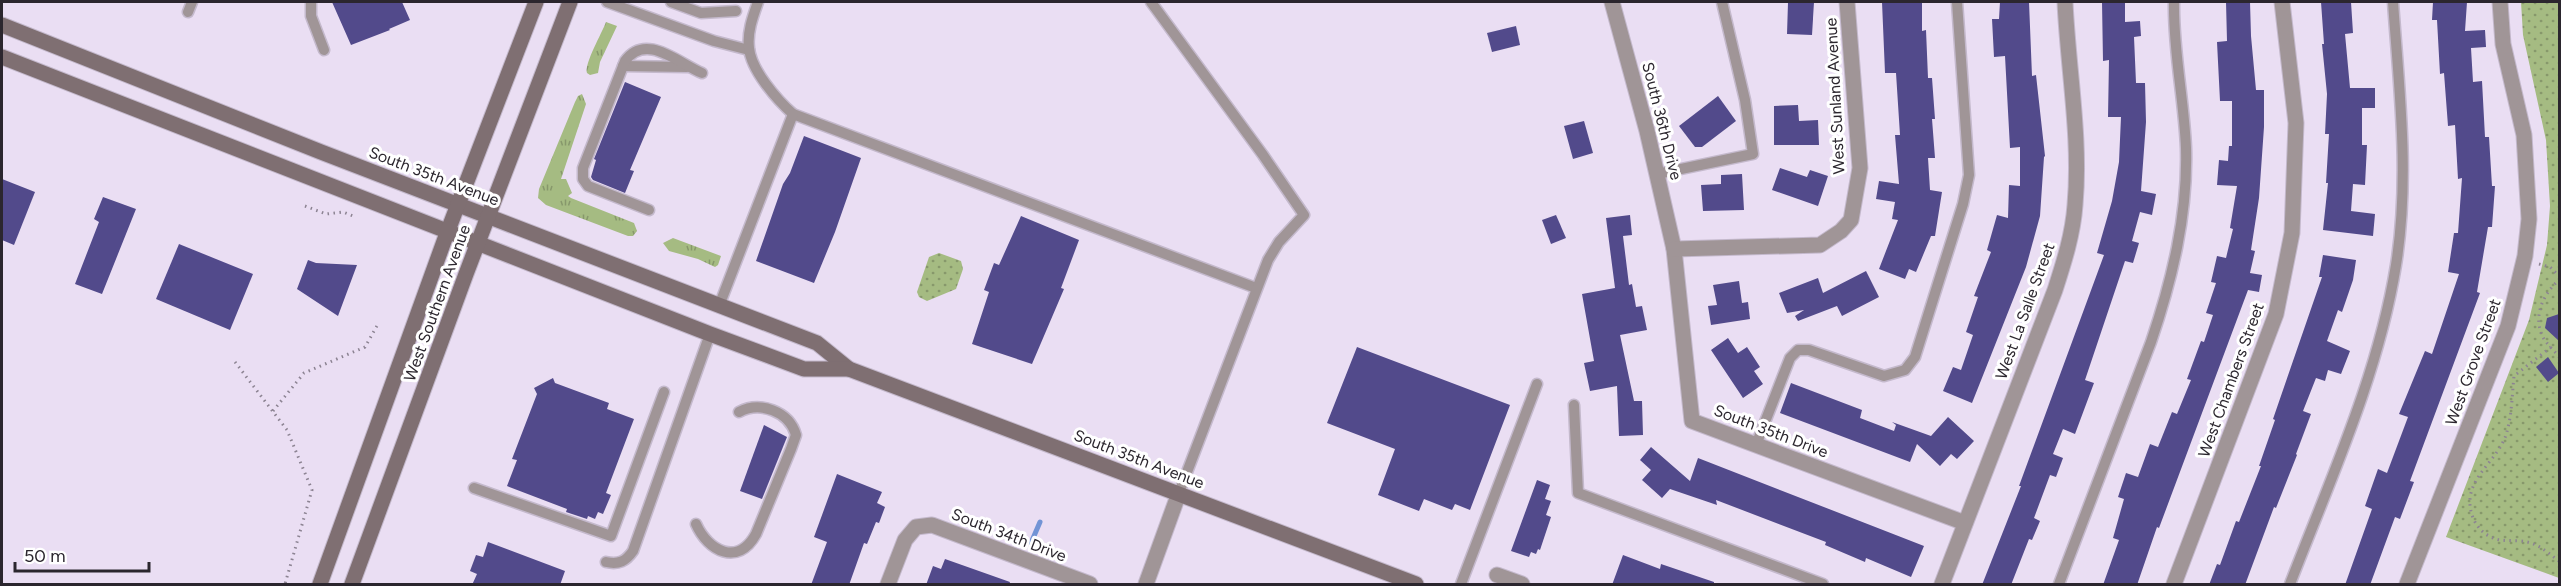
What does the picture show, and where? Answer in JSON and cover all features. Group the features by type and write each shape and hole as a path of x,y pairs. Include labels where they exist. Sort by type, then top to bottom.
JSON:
{"main road":[{"name":"West Southern Avenue","path":"320,585 447,233 536,2"},
{"name":"West Southern Avenue","path":"352,585 477,244 570,2"},
{"name":"South 35th Avenue","path":"2,25 321,152 817,343 849,369 1416,585"},
{"name":"South 35th Avenue","path":"2,57 447,233 804,369 849,369"}],"street":[{"name":"South 36th Drive","path":"1612,2 1674,249"},
{"name":"West Sunland Avenue","path":"1674,249 1820,245 1841,231 1851,220 1860,168 1847,2"},
{"name":"West La Salle Street","path":"1942,585 2055,290 2068,248 2075,207 2077,163 2065,2"},
{"name":"West Chambers Street","path":"2174,585 2276,314 2292,233 2296,123 2282,2"},
{"name":"West Grove Street","path":"2407,585 2508,326 2525,256 2529,219 2524,135 2503,44 2500,2"},
{"name":"South 35th Drive","path":"1674,249 1692,421 1965,523"},
{"path":"1146,585 1179,493"},
{"name":"South 34th Drive","path":"888,585 905,540 916,528 932,525 1090,585"},
{"path":"1497,575 1522,585"}],"lane":[{"path":"311,2 310,16 324,50"},
{"path":"607,2 714,41 749,50"},
{"path":"671,2 701,13 735,11"},
{"path":"758,2 750,29 749,50 767,87 793,114 1256,288"},
{"path":"1151,2 1304,215 1279,242 1256,288 1179,493"},
{"path":"1657,174 1753,154 1745,100 1722,2"},
{"path":"1756,446 1790,358 1798,350 1809,350 1884,376 1905,370 1915,357 1963,204 1968,175 1957,2"},
{"path":"2059,585 2151,342 2164,303 2182,229 2186,150 2174,2"},
{"path":"2290,585 2372,367 2385,321 2396,264 2402,209 2403,167 2393,2"},
{"path":"649,210 588,186 583,180 583,168 623,66 637,49 648,48 672,57 702,73"},
{"path":"623,66 688,67"},
{"path":"719,306 793,114"},
{"path":"606,562 620,563 628,559 633,550 711,334"},
{"path":"1461,585 1537,384"},
{"path":"474,488 611,536 664,392"},
{"path":"1574,405 1578,493 1823,585"},
{"path":"696,524 702,537 709,544 722,550 741,551 747,547 756,534 791,449 796,435 788,419 763,407 750,407 739,412"}],"path":[{"path":"305,206 326,214 343,212 352,216"},
{"path":"2525,256 2538,264 2550,267 2559,278 2542,301 2538,318 2542,337 2559,358"},
{"path":"273,411 304,373 365,347 378,324"},
{"path":"2551,347 2514,376 2506,434 2497,455 2477,476 2470,497 2470,509 2474,521 2489,537 2531,543 2542,547 2559,562"},
{"path":"235,362 287,430 312,490 285,585"}],"green space":[{"path":"2521,2 2559,2 2559,578 2446,537 2529,320 2547,245 2550,206 2546,140 2523,35"},
{"path":"606,22 617,26 600,62 598,73 590,75 587,73 588,63"},
{"path":"582,94 586,104 561,179 566,179 572,193 568,196 571,198 634,223 637,231 633,236 546,205 538,198 539,189 575,102"},
{"path":"673,238 721,256 718,265 715,267 698,259 669,251 663,243"},
{"path":"939,253 961,261 963,269 956,289 927,301 919,297 917,292 929,257"}],"building":[{"path":"332,2 402,2 410,20 351,45"},
{"path":"1788,2 1814,2 1812,35 1787,34"},
{"path":"1882,2 1922,2 1922,31 1926,30 1928,78 1932,78 1935,119 1932,119 1935,158 1928,158 1930,190 1942,192 1935,236 1931,236 1916,272 1909,269 1905,279 1879,269 1898,220 1892,219 1895,202 1876,199 1879,181 1899,184 1895,135 1900,135 1896,73 1885,73"},
{"path":"2000,2 2029,2 2032,76 2036,75 2045,156 2040,216 2026,267 1972,403 1943,391 1953,367 1961,370 1973,335 1966,332 1978,297 1974,296 1991,252 1987,250 1997,215 2008,218 2009,185 2020,186 2020,147 2010,148 2005,56 1994,57 1992,19 1999,19"},
{"path":"2102,2 2125,2 2125,22 2140,21 2141,36 2134,37 2136,83 2145,83 2146,122 2141,191 2156,194 2152,215 2140,212 2132,241 2139,243 2133,263 2125,261 2085,380 2094,383 2075,434 2063,429 2053,454 2063,458 2056,477 2050,475 2034,518 2040,521 2032,540 2029,539 2011,585 1982,585 2021,486 2019,486 2104,255 2097,253 2112,201 2119,162 2121,117 2108,117 2109,60 2103,61"},
{"path":"2226,2 2250,2 2256,90 2264,90 2259,198 2251,250 2255,251 2250,273 2262,275 2259,292 2248,290 2137,585 2103,585 2119,540 2113,538 2124,499 2118,497 2126,473 2138,477 2150,444 2158,447 2172,412 2177,414 2191,380 2187,379 2201,341 2204,342 2213,315 2206,313 2216,283 2211,282 2217,256 2226,258 2233,229 2230,228 2237,186 2217,185 2219,160 2228,161 2229,146 2232,146 2232,101 2220,101 2217,42 2227,41"},
{"path":"2321,2 2351,2 2353,33 2345,34 2350,88 2375,88 2375,108 2362,108 2362,145 2367,145 2365,185 2353,184 2351,211 2375,214 2373,236 2323,230 2328,183 2326,183 2329,134 2325,134 2327,94"},
{"path":"2433,2 2467,2 2465,31 2485,30 2486,47 2471,48 2473,82 2482,81 2485,137 2489,137 2492,186 2495,186 2492,227 2488,227 2477,292 2480,293 2410,481 2414,482 2400,519 2395,517 2370,585 2345,585 2372,509 2365,506 2378,469 2387,473 2408,417 2399,414 2425,351 2432,354 2459,274 2448,272 2454,233 2458,233 2462,178 2458,179 2455,125 2448,126 2444,73 2440,74 2437,20 2432,20"},
{"path":"1516,26 1520,45 1492,52 1487,33"},
{"path":"625,82 661,97 630,170 634,171 625,193 593,180 591,177 596,160 594,159"},
{"path":"1718,96 1736,121 1702,147 1695,147 1679,126"},
{"path":"1798,105 1799,121 1818,120 1819,145 1774,145 1774,106"},
{"path":"1584,121 1593,153 1573,159 1564,126"},
{"path":"804,136 861,158 814,283 756,261 783,184 790,173"},
{"path":"1780,168 1807,177 1810,170 1828,176 1818,206 1772,190"},
{"path":"1742,174 1744,210 1703,211 1701,185 1721,184 1721,175"},
{"path":"2,179 35,192 14,245 2,240"},
{"path":"103,197 136,209 102,294 75,284 99,222 94,219"},
{"path":"1556,215 1566,238 1551,244 1542,220"},
{"path":"1630,215 1632,235 1623,236 1629,285 1632,284 1636,307 1642,306 1647,330 1620,335 1634,401 1642,401 1643,435 1619,436 1617,386 1590,391 1584,363 1594,361 1582,294 1615,288 1606,218"},
{"path":"1021,216 1079,240 1061,288 1064,289 1032,364 972,344 989,292 984,290 994,263 999,265"},
{"path":"179,244 253,274 230,330 156,299"},
{"path":"2323,255 2356,260 2353,280 2342,312 2338,310 2327,341 2350,351 2341,374 2328,370 2325,381 2316,378 2303,411 2311,414 2297,455 2276,508 2274,507 2245,585 2209,585 2217,564 2220,565 2236,521 2239,522 2261,466 2259,466 2275,420 2273,419 2322,277 2319,277"},
{"path":"308,260 316,263 357,265 338,316 297,289"},
{"path":"1866,271 1879,297 1842,316 1837,306 1798,321 1795,316 1804,310 1787,313 1779,293 1818,278 1823,293"},
{"path":"1739,281 1742,303 1748,302 1750,319 1711,325 1708,306 1717,305 1713,285"},
{"path":"2559,314 2559,341 2545,328 2547,318"},
{"path":"1728,338 1738,353 1747,347 1760,367 1754,371 1763,384 1743,398 1711,350"},
{"path":"1357,347 1510,405 1470,510 1455,504 1452,510 1424,499 1419,511 1378,495 1395,449 1327,423"},
{"path":"2548,357 2559,373 2548,382 2536,367"},
{"path":"553,378 555,383 609,403 607,409 634,419 606,493 611,495 603,514 598,512 595,519 588,516 587,519 566,512 567,509 507,486 517,460 512,459 537,394 534,388"},
{"path":"1791,383 1862,410 1860,418 1894,431 1896,425 1892,422 1931,436 1948,417 1974,441 1957,459 1951,454 1940,466 1917,444 1910,462 1780,413"},
{"path":"764,425 787,437 762,499 740,491"},
{"path":"1651,447 1690,481 1698,458 1924,546 1911,577 1866,558 1865,562 1825,545 1826,542 1716,500 1717,505 1670,489 1662,498 1642,480 1651,470 1640,460"},
{"path":"837,474 882,492 877,503 885,507 867,544 864,543 849,585 811,585 827,542 814,537"},
{"path":"1537,480 1550,485 1545,499 1551,501 1546,515 1551,517 1540,550 1538,549 1536,554 1531,552 1529,557 1511,551"},
{"path":"488,542 565,571 560,585 472,585 477,574 470,571 476,555 483,557"},
{"path":"1623,555 1660,569 1661,564 1714,582 1714,585 1612,585"},
{"path":"945,559 1010,582 1009,585 926,585 933,566 941,569"}],"waterway":[{"path":"1031,543 1040,522"}]}
